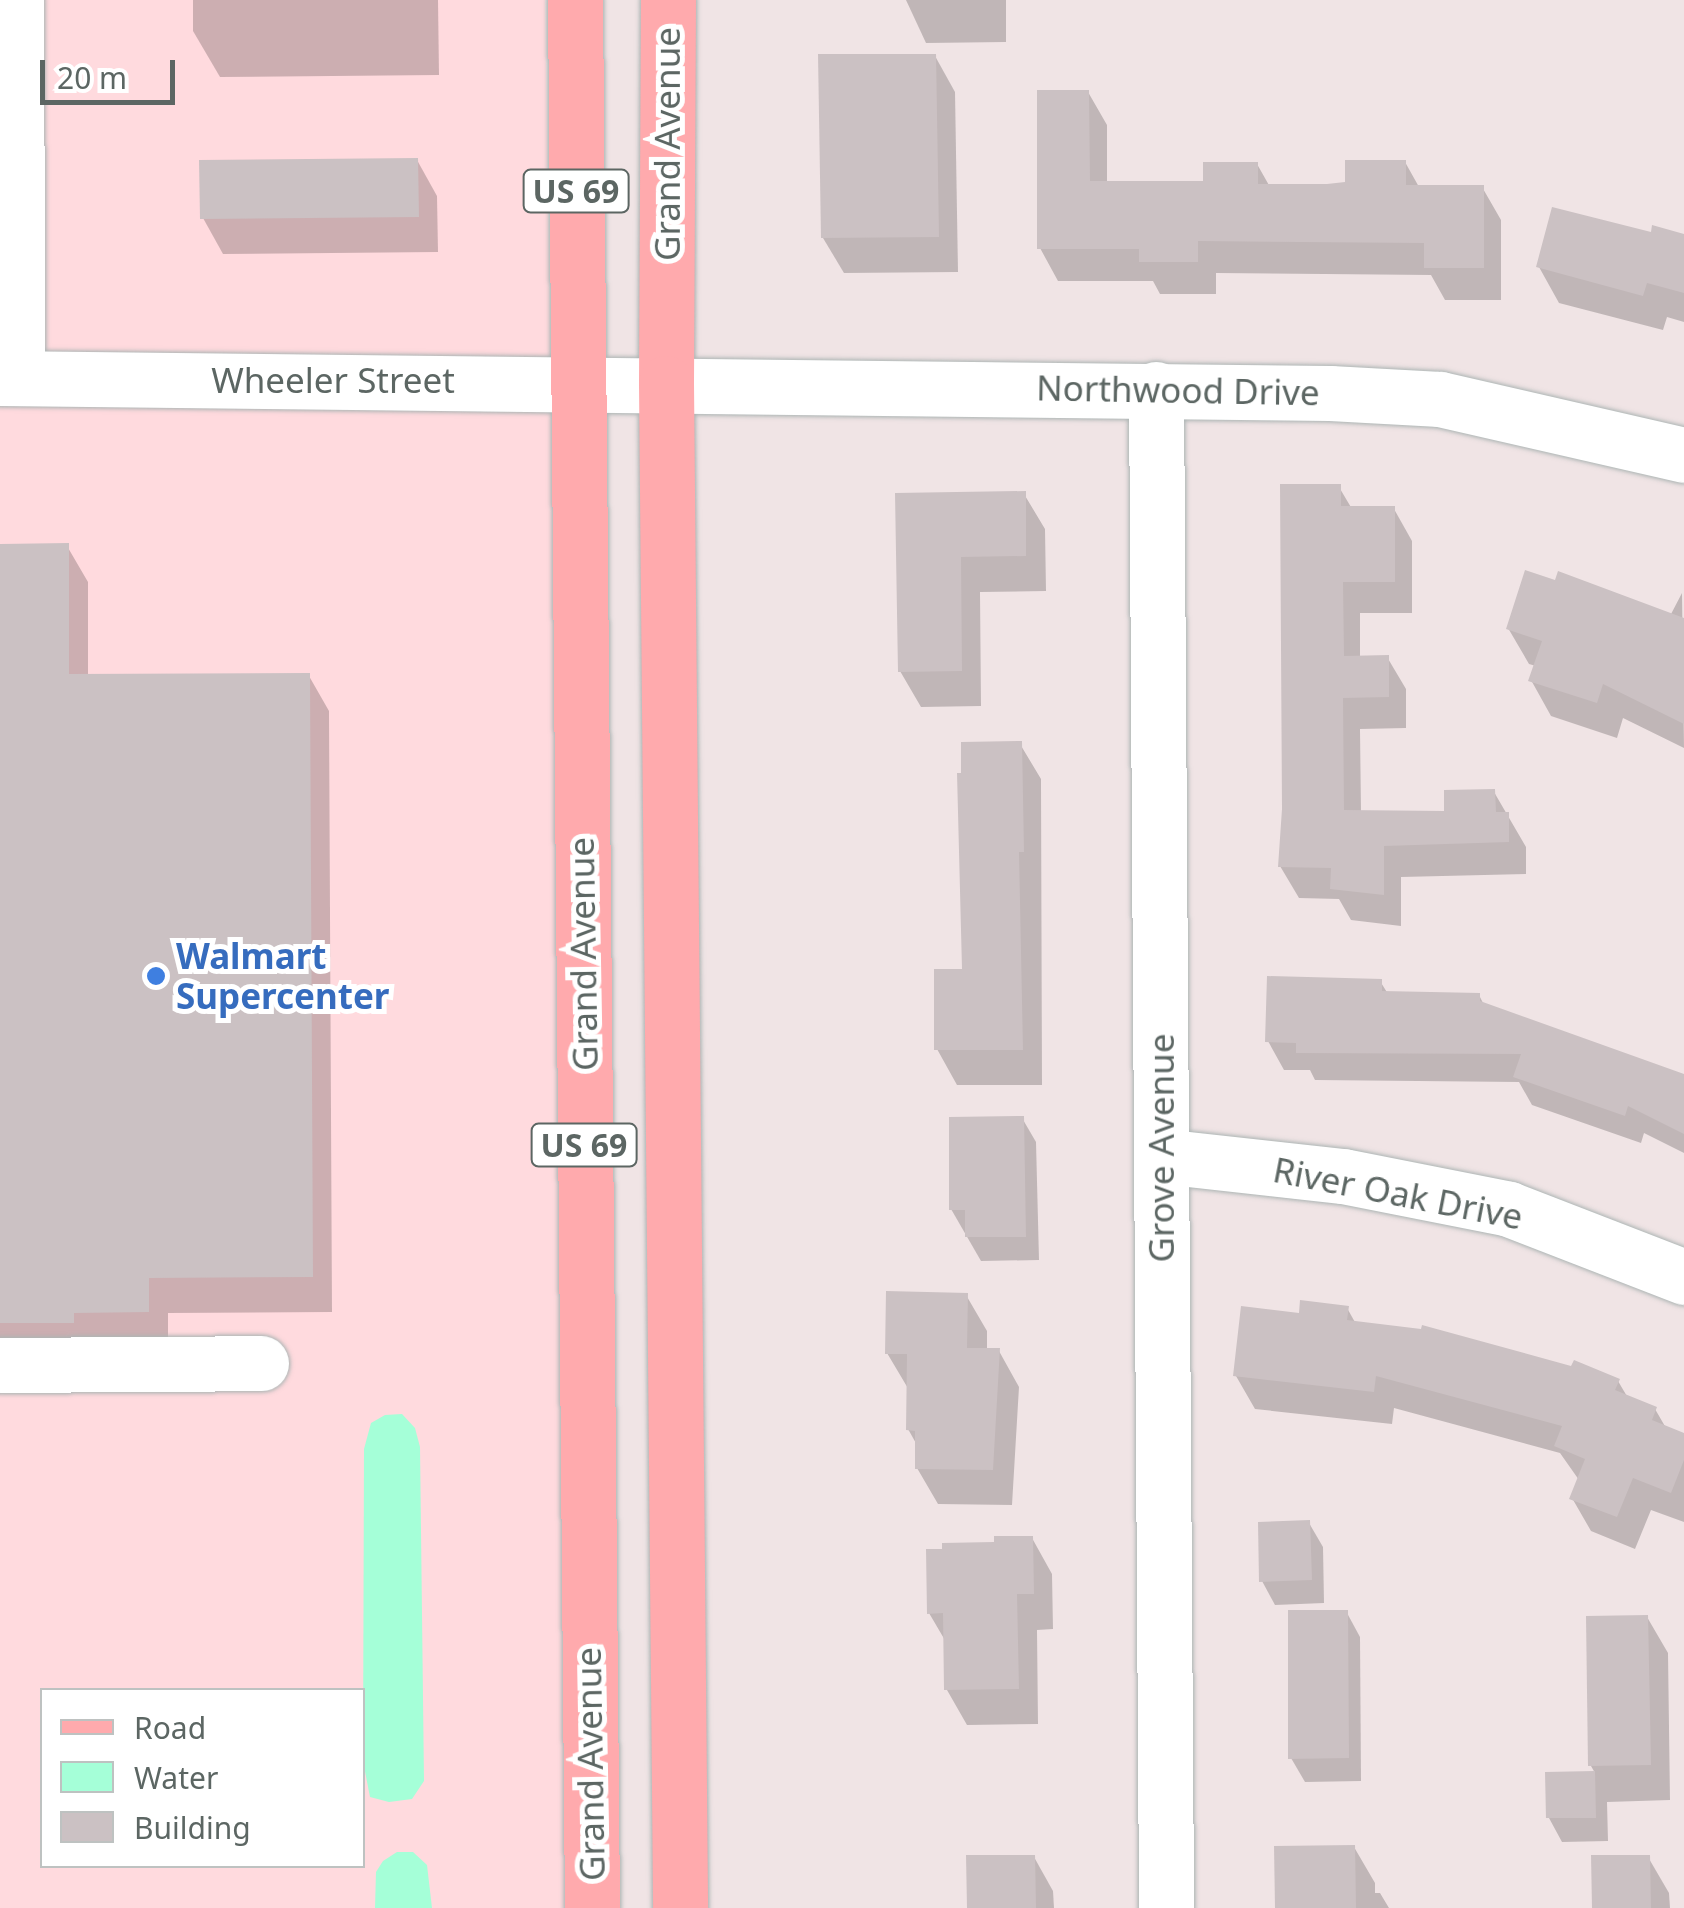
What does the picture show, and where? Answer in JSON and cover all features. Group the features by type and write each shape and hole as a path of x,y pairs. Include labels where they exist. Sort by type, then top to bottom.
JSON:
{"main road":[{"name":"Grand Avenue","path":"575,0 592,1908"},
{"name":"Grand Avenue","path":"668,0 666,382 680,1908"}],"street":[{"path":"8,378 16,0"},
{"name":"Wheeler Street","path":"8,378 666,382"},
{"name":"Northwood Drive","path":"666,382 1156,388 1440,399 1684,456"},
{"name":"Grove Avenue","path":"1156,388 1166,1908"},
{"name":"River Oak Drive","path":"1162,1156 1343,1176 1509,1209 1684,1277"},
{"path":"0,1365 260,1364"}],"shaded area":[{"path":"0,0 545,0 573,1908 0,1908"}],"water":[{"path":"402,1414 415,1428 420,1447 424,1781 412,1799 389,1802 370,1797 365,1771 363,1688 364,1449 371,1423 385,1415"},
{"path":"397,1852 413,1852 427,1865 432,1908 375,1908 376,1872 383,1861"}],"building":[{"path":"818,54 936,54 939,237 821,238"},
{"path":"1037,90 1089,90 1090,181 1203,181 1203,162 1258,162 1258,184 1327,184 1345,182 1345,160 1406,160 1406,185 1484,185 1484,268 1424,268 1424,243 1198,241 1198,262 1139,262 1139,249 1037,249"},
{"path":"418,158 419,217 200,219 199,160"},
{"path":"1552,207 1651,232 1652,225 1684,234 1684,293 1647,283 1643,296 1536,267"},
{"path":"1280,484 1341,484 1341,506 1395,506 1395,582 1343,582 1344,656 1389,655 1389,697 1343,698 1344,810 1444,811 1444,790 1495,789 1496,812 1509,812 1509,842 1384,846 1384,895 1330,889 1331,868 1278,867 1282,809"},
{"path":"1026,491 1026,556 961,557 962,671 898,672 895,493"},
{"name":"Walmart Supercenter","path":"69,543 69,674 310,673 313,1277 149,1278 149,1312 74,1313 74,1323 0,1323 0,544"},
{"path":"1525,570 1555,580 1558,571 1684,618 1684,724 1603,684 1597,703 1528,681 1542,641 1506,629"},
{"path":"1022,741 1024,852 1019,852 1023,1050 934,1050 934,969 962,969 957,773 961,773 961,742"},
{"path":"1267,976 1382,979 1382,991 1480,993 1480,1001 1684,1074 1684,1134 1628,1106 1625,1116 1513,1077 1521,1054 1296,1053 1296,1043 1265,1042"},
{"path":"1024,1116 1026,1237 965,1237 965,1210 949,1210 949,1117"},
{"path":"886,1291 968,1293 967,1348 1000,1348 993,1470 915,1469 915,1431 906,1430 907,1354 885,1354"},
{"path":"1300,1300 1349,1306 1347,1320 1421,1329 1422,1325 1571,1366 1574,1360 1620,1379 1615,1390 1657,1407 1652,1420 1684,1433 1684,1460 1671,1493 1633,1478 1617,1517 1569,1499 1585,1459 1554,1446 1562,1426 1376,1376 1374,1392 1233,1376 1241,1306 1299,1313"},
{"path":"1310,1520 1312,1580 1259,1582 1258,1522"},
{"path":"994,1536 1033,1536 1034,1594 1017,1594 1019,1689 944,1690 943,1613 927,1614 926,1549 942,1549 942,1543 994,1542"},
{"path":"1288,1610 1348,1610 1349,1758 1288,1759"},
{"path":"1648,1615 1651,1765 1588,1766 1586,1616"},
{"path":"1595,1771 1596,1818 1546,1818 1545,1772"},
{"path":"1355,1845 1356,1908 1275,1908 1274,1846"},
{"path":"966,1855 1035,1855 1036,1908 967,1908"},
{"path":"1591,1855 1650,1855 1651,1908 1592,1908"}],"place":[{"name":"Walmart Supercenter","path":"156,976"}]}
